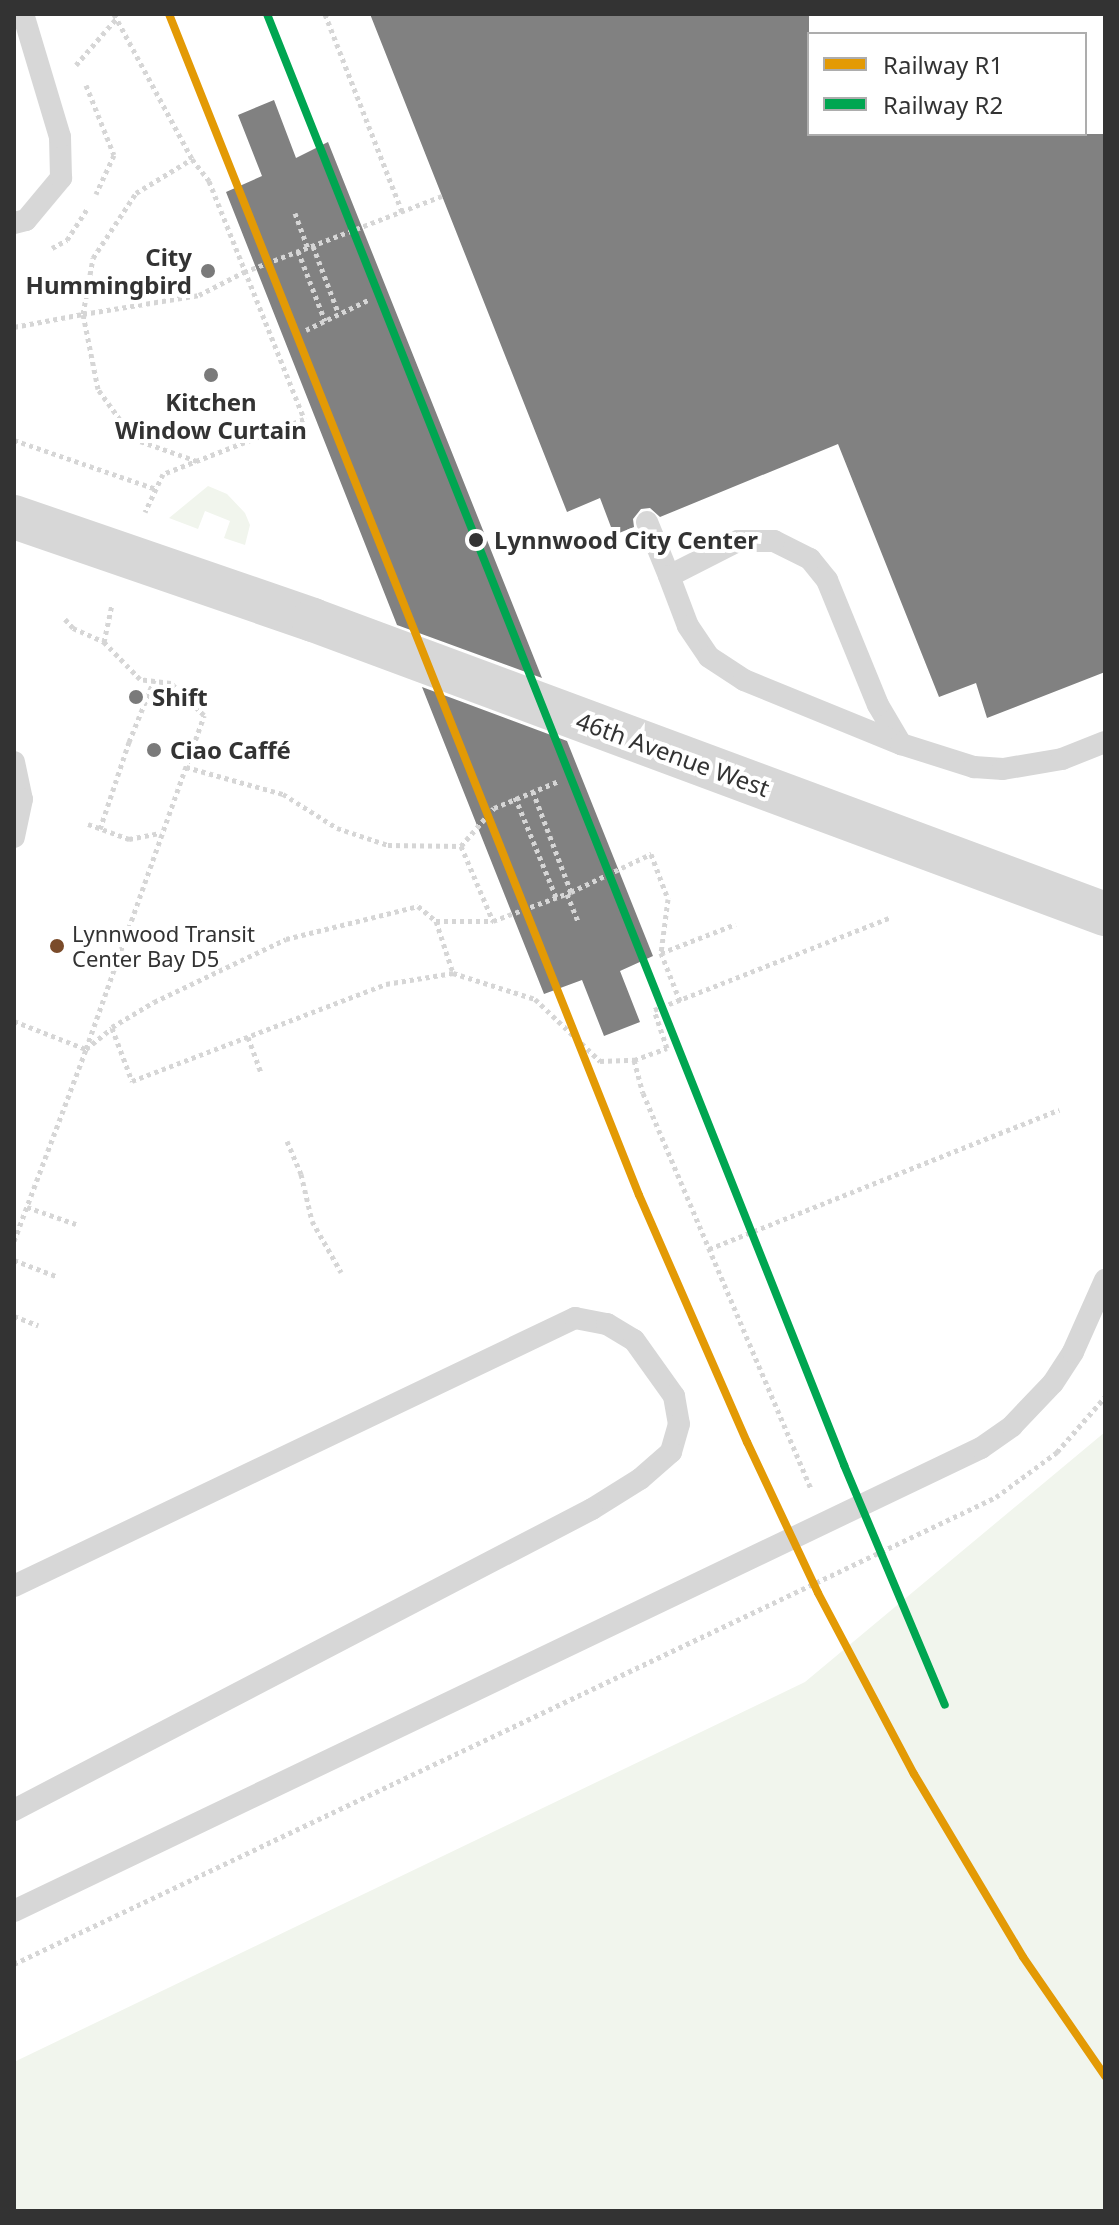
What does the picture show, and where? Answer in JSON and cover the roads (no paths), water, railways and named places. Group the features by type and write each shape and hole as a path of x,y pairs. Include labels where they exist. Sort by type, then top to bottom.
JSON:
{"street":[{"name":"46th Avenue West","path":"15,521 313,620 1105,914"}],"lane":[{"path":"14,223 26,220 61,178 60,137 23,14"},
{"path":"647,522 688,626 709,657 744,680 901,744 974,767 1003,769 1062,759 1105,742"},
{"path":"669,576 738,541 774,541 799,551 827,580 878,705 901,744"},
{"path":"14,762 22,799 14,837"},
{"path":"14,1911 981,1448 1012,1426 1042,1397 1064,1367 1105,1280"},
{"path":"14,1586 575,1318 607,1324 634,1340 674,1396 679,1424 671,1452 640,1479 592,1509 14,1810"}],"tram line":[{"path":"169,14 489,817"},
{"path":"267,14 384,308"}],"rail line":[{"name":"R1","path":"169,14 639,1195 747,1442 818,1593 914,1774 1023,1957 1105,2076"},
{"name":"R2","path":"267,14 844,1465 945,1705"}],"place":[{"name":"City Hummingbird","path":"208,271"},
{"name":"Kitchen Window Curtain","path":"211,375"},
{"name":"Lynnwood City Center","path":"476,540"},
{"name":"Shift","path":"136,697"},
{"name":"Ciao Caffé","path":"154,750"},
{"name":"Lynnwood Transit Center Bay D5","path":"57,946"}]}
